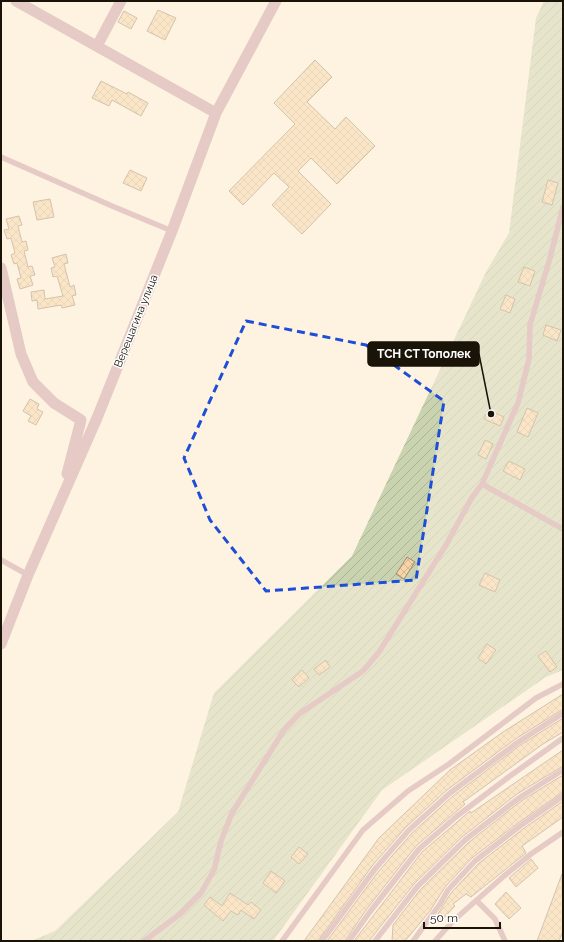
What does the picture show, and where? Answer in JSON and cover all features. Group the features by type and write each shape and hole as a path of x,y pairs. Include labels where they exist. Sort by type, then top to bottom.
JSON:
{"street":[{"path":"16,1 216,113"},
{"path":"97,46 121,1"},
{"name":"Верещагина улица","path":"1,644 28,575 97,418 172,231 216,113 276,1"},
{"path":"1,268 21,354 33,382 54,402 81,420 58,508"}],"lane":[{"path":"1,157 172,231"},
{"path":"144,941 180,914 201,893 214,870 221,841 232,813 284,730 299,714 363,670 379,652 446,545 471,499 482,484 518,403 529,359 530,324 550,258 563,207"},
{"path":"482,484 563,529"},
{"path":"1,560 28,575"},
{"path":"282,941 363,830 408,791 449,764 536,698 563,684"},
{"path":"322,941 375,869 409,830 456,789 517,743 563,713"},
{"path":"349,941 419,849 463,812 563,738"},
{"path":"375,941 417,887 465,840 519,798 563,770"},
{"path":"413,941 440,904 448,890 475,861 520,826 563,796"},
{"path":"435,941 453,921 504,876 531,854 563,832"},
{"path":"477,901 495,919 505,941"}],"highlighted area":[{"path":"246,321 366,345 444,401 416,580 266,591 210,520 184,458"}],"green space":[{"path":"544,1 563,1 563,670 546,677 382,790 273,941 31,941 55,931 178,812 214,693 352,556 486,272 509,233 536,18"}],"building":[{"path":"158,10 176,18 165,40 147,31"},
{"path":"124,11 137,18 131,29 118,22"},
{"path":"315,60 332,77 307,102 335,129 346,117 375,146 337,184 311,158 298,171 331,204 302,234 272,205 289,187 274,173 243,205 229,191 295,124 274,103"},
{"path":"101,81 127,94 128,92 148,103 141,116 112,100 109,106 92,98"},
{"path":"130,170 147,178 141,191 123,183"},
{"path":"548,180 558,183 552,205 542,202"},
{"path":"50,199 54,217 37,220 33,202"},
{"path":"19,216 22,225 18,226 22,242 26,241 28,250 24,251 28,267 32,266 35,275 30,276 33,285 20,289 17,279 21,278 17,263 14,264 11,255 15,253 11,238 7,239 4,230 9,229 6,219"},
{"path":"66,254 68,263 64,264 70,287 74,285 76,295 72,296 75,305 62,308 61,305 38,309 37,300 32,301 31,292 44,290 45,299 63,296 57,276 53,277 51,268 55,267 52,258"},
{"path":"524,267 535,271 530,286 518,282"},
{"path":"506,295 515,299 510,313 500,309"},
{"path":"546,325 561,330 557,341 543,335"},
{"path":"30,399 39,404 37,409 43,412 36,425 28,421 31,416 23,411"},
{"path":"527,408 538,413 528,437 517,432"},
{"path":"488,410 504,417 500,426 484,419"},
{"path":"485,440 493,444 486,459 478,455"},
{"path":"509,461 525,469 520,480 503,471"},
{"path":"407,557 415,562 404,579 396,574"},
{"path":"485,573 500,580 495,592 479,585"},
{"path":"487,644 496,650 486,664 478,658"},
{"path":"546,651 557,667 550,672 538,656"},
{"path":"326,660 330,667 319,675 314,669"},
{"path":"302,670 309,678 299,687 292,680"},
{"path":"563,694 563,709 514,740 447,790 406,827 372,866 318,941 304,941 379,838 450,770 503,732"},
{"path":"563,718 563,732 543,744 463,802 465,804 416,846 366,910 345,941 327,941 378,872 412,833 453,796 519,746"},
{"path":"563,750 563,766 517,794 462,837 414,884 369,941 354,941 422,852 470,811 471,813"},
{"path":"563,775 563,792 518,823 472,858 445,887 430,911 405,941 392,941 393,925 420,890 468,843 521,801"},
{"path":"563,801 563,817 522,846 526,853 471,897 466,894 453,904 455,906 440,922 436,917 451,893 478,864 523,829"},
{"path":"299,847 308,854 299,864 291,857"},
{"path":"531,859 538,868 516,887 509,878"},
{"path":"271,871 285,881 276,893 263,883"},
{"path":"562,874 563,931 559,941 537,941"},
{"path":"506,892 521,908 509,919 495,904"},
{"path":"230,893 248,905 251,902 261,910 254,919 241,910 238,915 231,911 223,921 204,905 210,897 222,906"}],"place":[{"name":"ТСН СТ Тополек","path":"491,414"}]}
